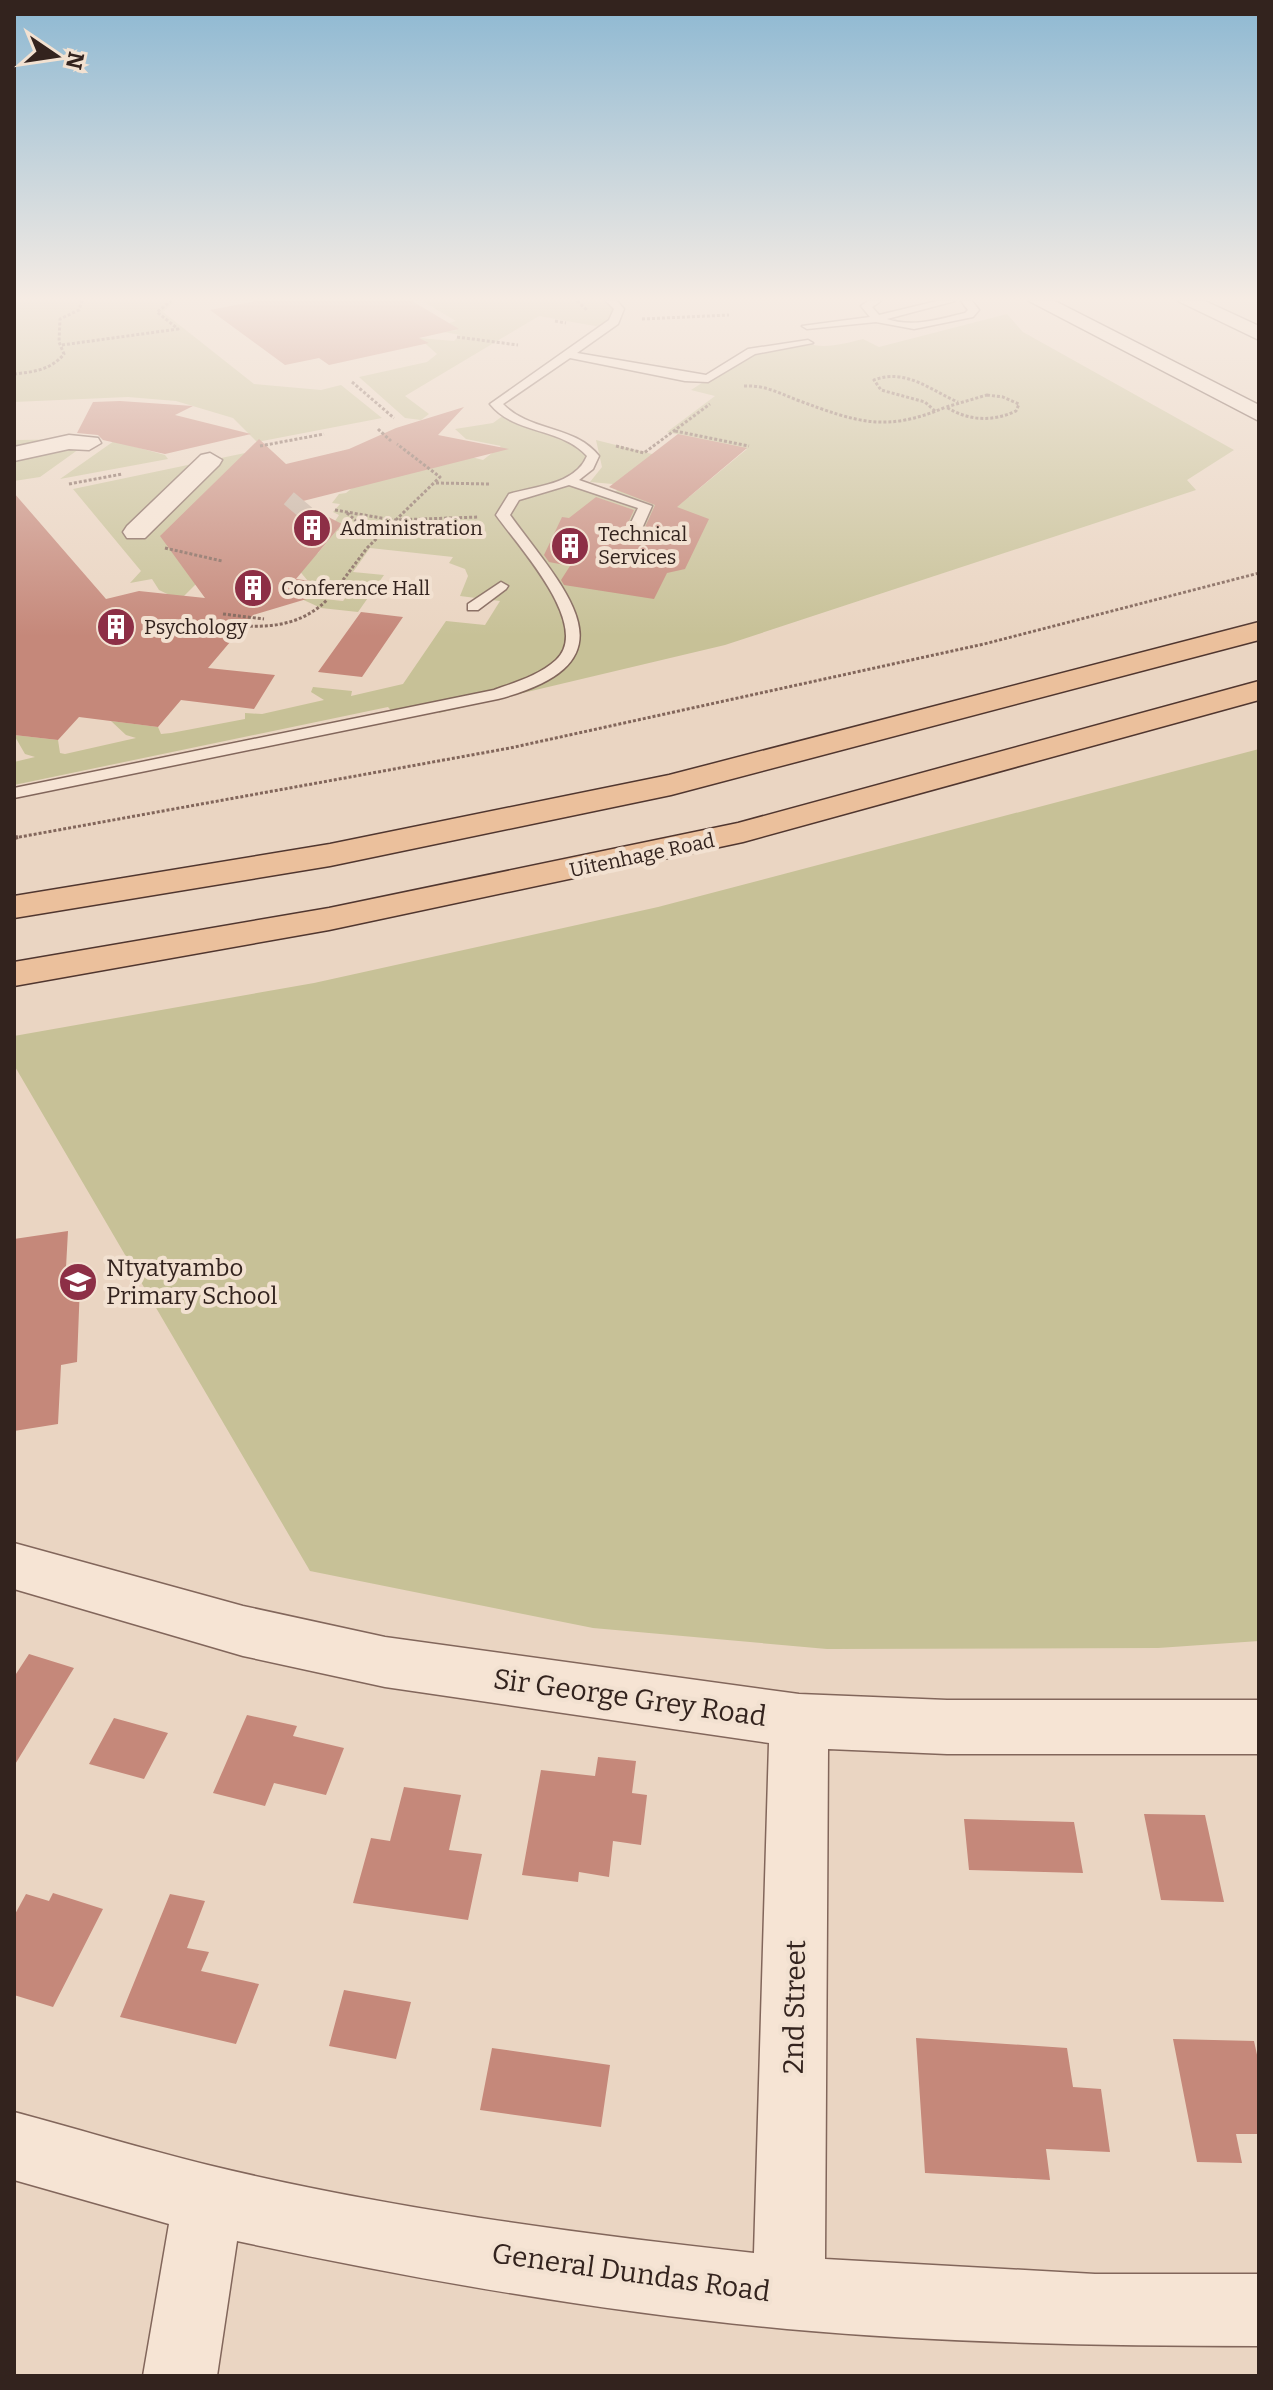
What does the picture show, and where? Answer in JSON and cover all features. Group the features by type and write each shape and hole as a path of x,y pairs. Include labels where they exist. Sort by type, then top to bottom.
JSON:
{"main road":[{"path":"14,907 330,855 671,785 1259,631"},
{"name":"Uitenhage Road","path":"14,974 329,919 743,832 1259,690"}],"street":[{"path":"14,454 69,442 89,443"},
{"path":"146,541 211,468"},
{"name":"Sir George Grey Road","path":"14,1566 243,1631 385,1662 799,1721 962,1727 1259,1727"},
{"name":"2nd Street","path":"789,2293 799,1721"},
{"name":"General Dundas Road","path":"14,2146 208,2200 344,2229 624,2275 789,2293 1095,2310 1259,2310"},
{"path":"180,2376 208,2200"}],"lane":[{"path":"14,793 438,706 535,683 560,664 573,649 577,634 569,605 503,515 514,497 569,481 591,466 593,456 590,450 502,413"},
{"path":"569,481 645,506 633,533"},
{"path":"473,607 501,586"}],"path":[{"path":"388,413 394,418"},
{"path":"846,413 889,424 930,413"},
{"path":"958,413 967,417 991,419 1011,413"},
{"path":"378,429 391,441"},
{"path":"674,431 749,446"},
{"path":"260,446 324,434"},
{"path":"340,584 376,538 440,477 397,444"},
{"path":"69,484 122,474"},
{"path":"346,512 376,538"},
{"path":"146,541 222,561"},
{"path":"14,838 525,744 984,644 1259,573"},
{"path":"349,594 371,595"},
{"path":"205,622 275,629 315,615 327,600"},
{"path":"223,614 264,619 257,627"}],"shaded area":[{"path":"215,413 375,413 382,418 257,442 233,418"},
{"path":"399,413 429,414 421,420 405,418"},
{"path":"693,413 1167,413 1234,450 1187,480 1196,490 725,645 439,713 438,707 395,715 388,707 14,785 14,762 35,757 25,754 14,735 58,740 60,753 65,754 136,738 126,735 111,721 158,727 161,734 171,733 245,719 245,713 262,714 324,700 311,692 313,687 352,691 351,696 403,684 446,621 485,625 500,601 460,596 468,576 465,569 449,563 453,557 370,548 353,572 384,575 358,612 321,608 295,596 343,601 355,586 308,581 297,568 308,556 318,553 341,525 335,521 339,515 333,512 340,504 332,503 339,494 346,493 410,441 483,460 501,446 466,439 455,429 493,423 504,415 565,438 593,456 570,480 612,494 624,485 590,482 602,467 596,440 652,454 689,497 747,449 667,432"},
{"path":"93,439 40,477 14,481 14,440"},
{"path":"114,441 165,455 168,459 60,479"},
{"path":"245,453 214,566 180,600 159,590 152,579 130,583 141,571 73,489"},
{"path":"1259,749 1259,1641 1158,1648 827,1649 593,1628 310,1571 14,1065 14,1036 314,983 658,907"}],"building":[{"path":"88,413 180,413 175,415 251,434 165,454 103,440 98,435 77,433"},
{"path":"446,413 459,413 438,435 509,449 299,502 342,524 296,579 350,586 253,615 208,668 275,675 254,709 181,700 158,727 79,717 58,740 14,735 14,493 106,599 139,591 205,598 160,536 259,439 286,464 349,449 396,428"},
{"path":"678,434 747,448 677,507 709,519 685,569 667,573 654,599 564,585 561,580 570,566 549,562 544,555 562,517 569,518 596,497 634,510 623,534 632,540 641,536 655,505 609,487"},
{"path":"361,612 403,617 362,677 318,672"},
{"path":"68,1231 65,1286 80,1284 77,1362 61,1365 58,1424 14,1431 14,1239"},
{"path":"29,1654 74,1668 14,1766 14,1677"},
{"path":"247,1715 297,1726 293,1736 344,1748 326,1795 274,1783 265,1806 213,1793"},
{"path":"114,1718 168,1733 144,1779 89,1764"},
{"path":"598,1757 636,1761 632,1793 647,1795 641,1845 613,1841 609,1877 579,1872 578,1882 522,1875 541,1770 595,1776"},
{"path":"404,1787 461,1795 449,1850 482,1854 468,1920 353,1903 371,1838 390,1841"},
{"path":"1144,1814 1205,1815 1224,1902 1161,1900"},
{"path":"964,1819 1074,1822 1083,1873 969,1870"},
{"path":"53,1893 103,1909 53,2007 14,1995 14,1916 26,1894 49,1901"},
{"path":"170,1894 205,1901 187,1948 209,1952 201,1971 259,1984 236,2044 120,2017"},
{"path":"344,1990 411,2002 396,2059 329,2046"},
{"path":"916,2038 1067,2048 1073,2087 1101,2089 1110,2152 1046,2149 1050,2180 925,2173"},
{"path":"1173,2039 1254,2041 1259,2064 1259,2134 1236,2134 1242,2163 1197,2162"},
{"path":"492,2048 610,2065 601,2127 480,2110"}],"tunnel":[{"path":"293,512 303,500"}],"place":[{"name":"Administration","path":"312,528"},
{"name":"Technical Services","path":"570,546"},
{"name":"Conference Hall","path":"253,588"},
{"name":"Psychology","path":"116,627"},
{"name":"Ntyatyambo Primary School","path":"78,1282"}]}
